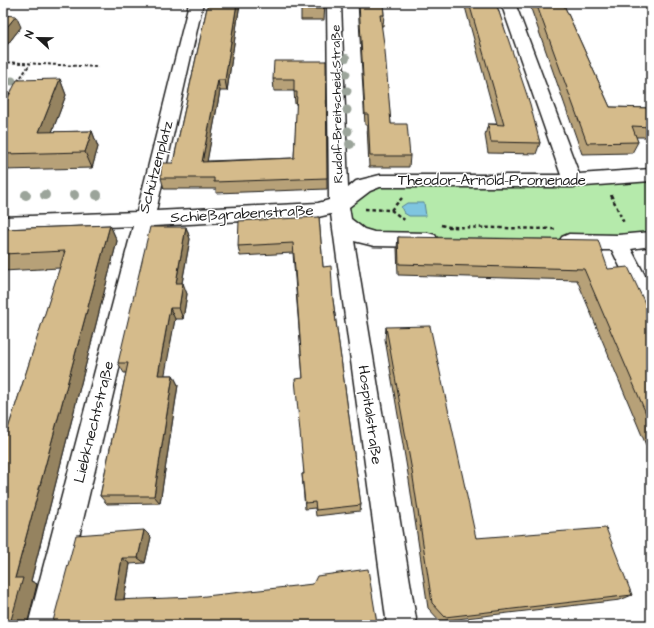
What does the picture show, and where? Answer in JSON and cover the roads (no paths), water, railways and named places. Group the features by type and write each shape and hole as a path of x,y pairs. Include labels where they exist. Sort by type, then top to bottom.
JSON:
{"street":[{"name":"Schützenplatz","path":"3,224 144,219 196,3"},
{"name":"Rudolf-Breitscheid-Straße","path":"334,3 341,214"},
{"path":"508,3 572,181"},
{"name":"Theodor-Arnold-Promenade","path":"341,214 363,186 380,181 572,181 651,175"},
{"name":"Schießgrabenstraße","path":"144,219 318,210 341,214"},
{"path":"341,214 358,235 374,239 441,233"},
{"name":"Hospitalstraße","path":"341,214 402,625"},
{"name":"Liebknechtstraße","path":"43,625 144,219"},
{"path":"553,236 618,243 651,239"},
{"path":"618,243 651,308"}],"water":[{"path":"407,203 424,203 426,216 409,216 404,213 401,207"}]}
